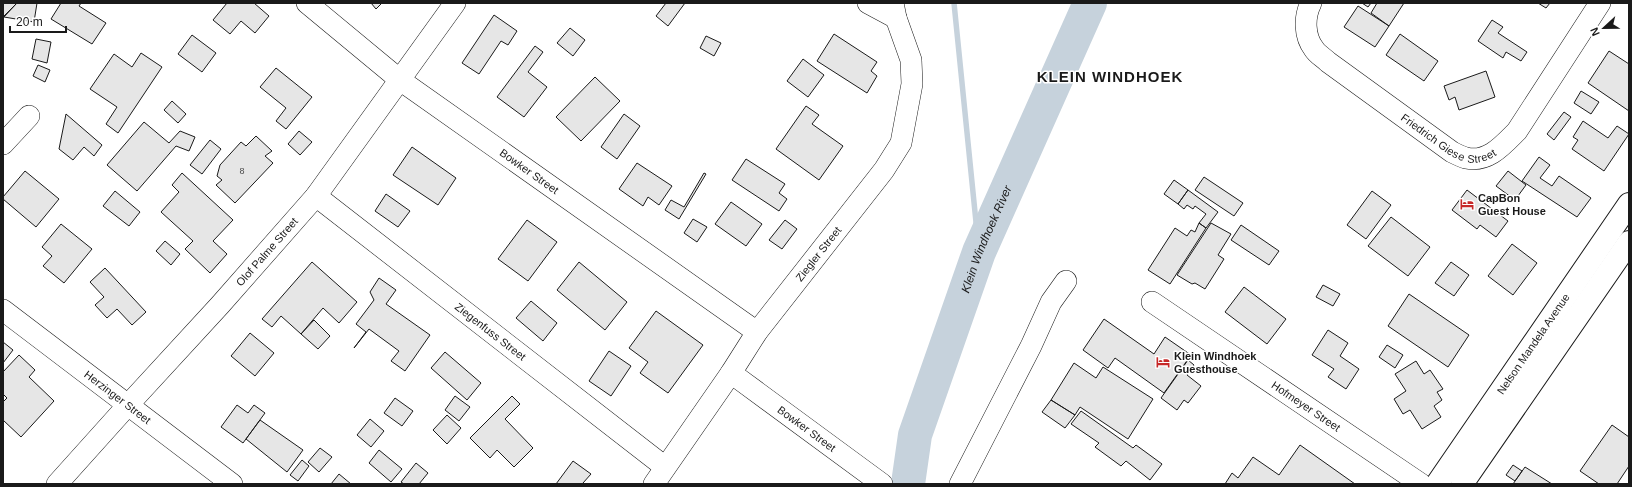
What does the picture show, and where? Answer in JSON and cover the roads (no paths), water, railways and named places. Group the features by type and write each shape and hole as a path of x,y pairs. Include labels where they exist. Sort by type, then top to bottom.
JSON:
{"main road":[{"name":"Nelson Mandela Avenue","path":"1437,484 1629,204"},
{"name":"Nelson Mandela Avenue","path":"1462,484 1629,242"}],"street":[{"name":"Bowker Street","path":"307,3 400,80 756,332"},
{"name":"Olof Palme Street","path":"57,484 220,305 316,196 455,3"},
{"path":"868,3 894,10"},
{"name":"Friedrich Giese Street","path":"1311,3 1306,13 1307,34 1314,49 1328,62 1446,147 1466,158 1484,158 1499,149 1517,131 1600,3"},
{"name":"Ziegler Street","path":"660,476 731,373 756,332 884,170 901,143 912,84 911,60 894,10"},
{"path":"3,144 29,116"},
{"name":"Ziegenfuss Street","path":"316,196 660,476"},
{"path":"960,484 1031,346 1051,302 1066,281"},
{"name":"Hofmeyer Street","path":"1152,302 1421,484"},
{"name":"Herzinger Street","path":"3,310 232,484"},
{"name":"Bowker Street","path":"731,373 882,484"}],"waterway":[{"path":"954,3 979,252"},
{"name":"Klein Windhoek River","path":"908,484 915,435 979,252 1090,3"}],"place":[{"name":"CapBon Guest House","path":"1467,204"},
{"name":"Klein Windhoek Guesthouse","path":"1163,362"}],"district":[{"name":"KLEIN WINDHOEK","path":"1110,77"}]}
